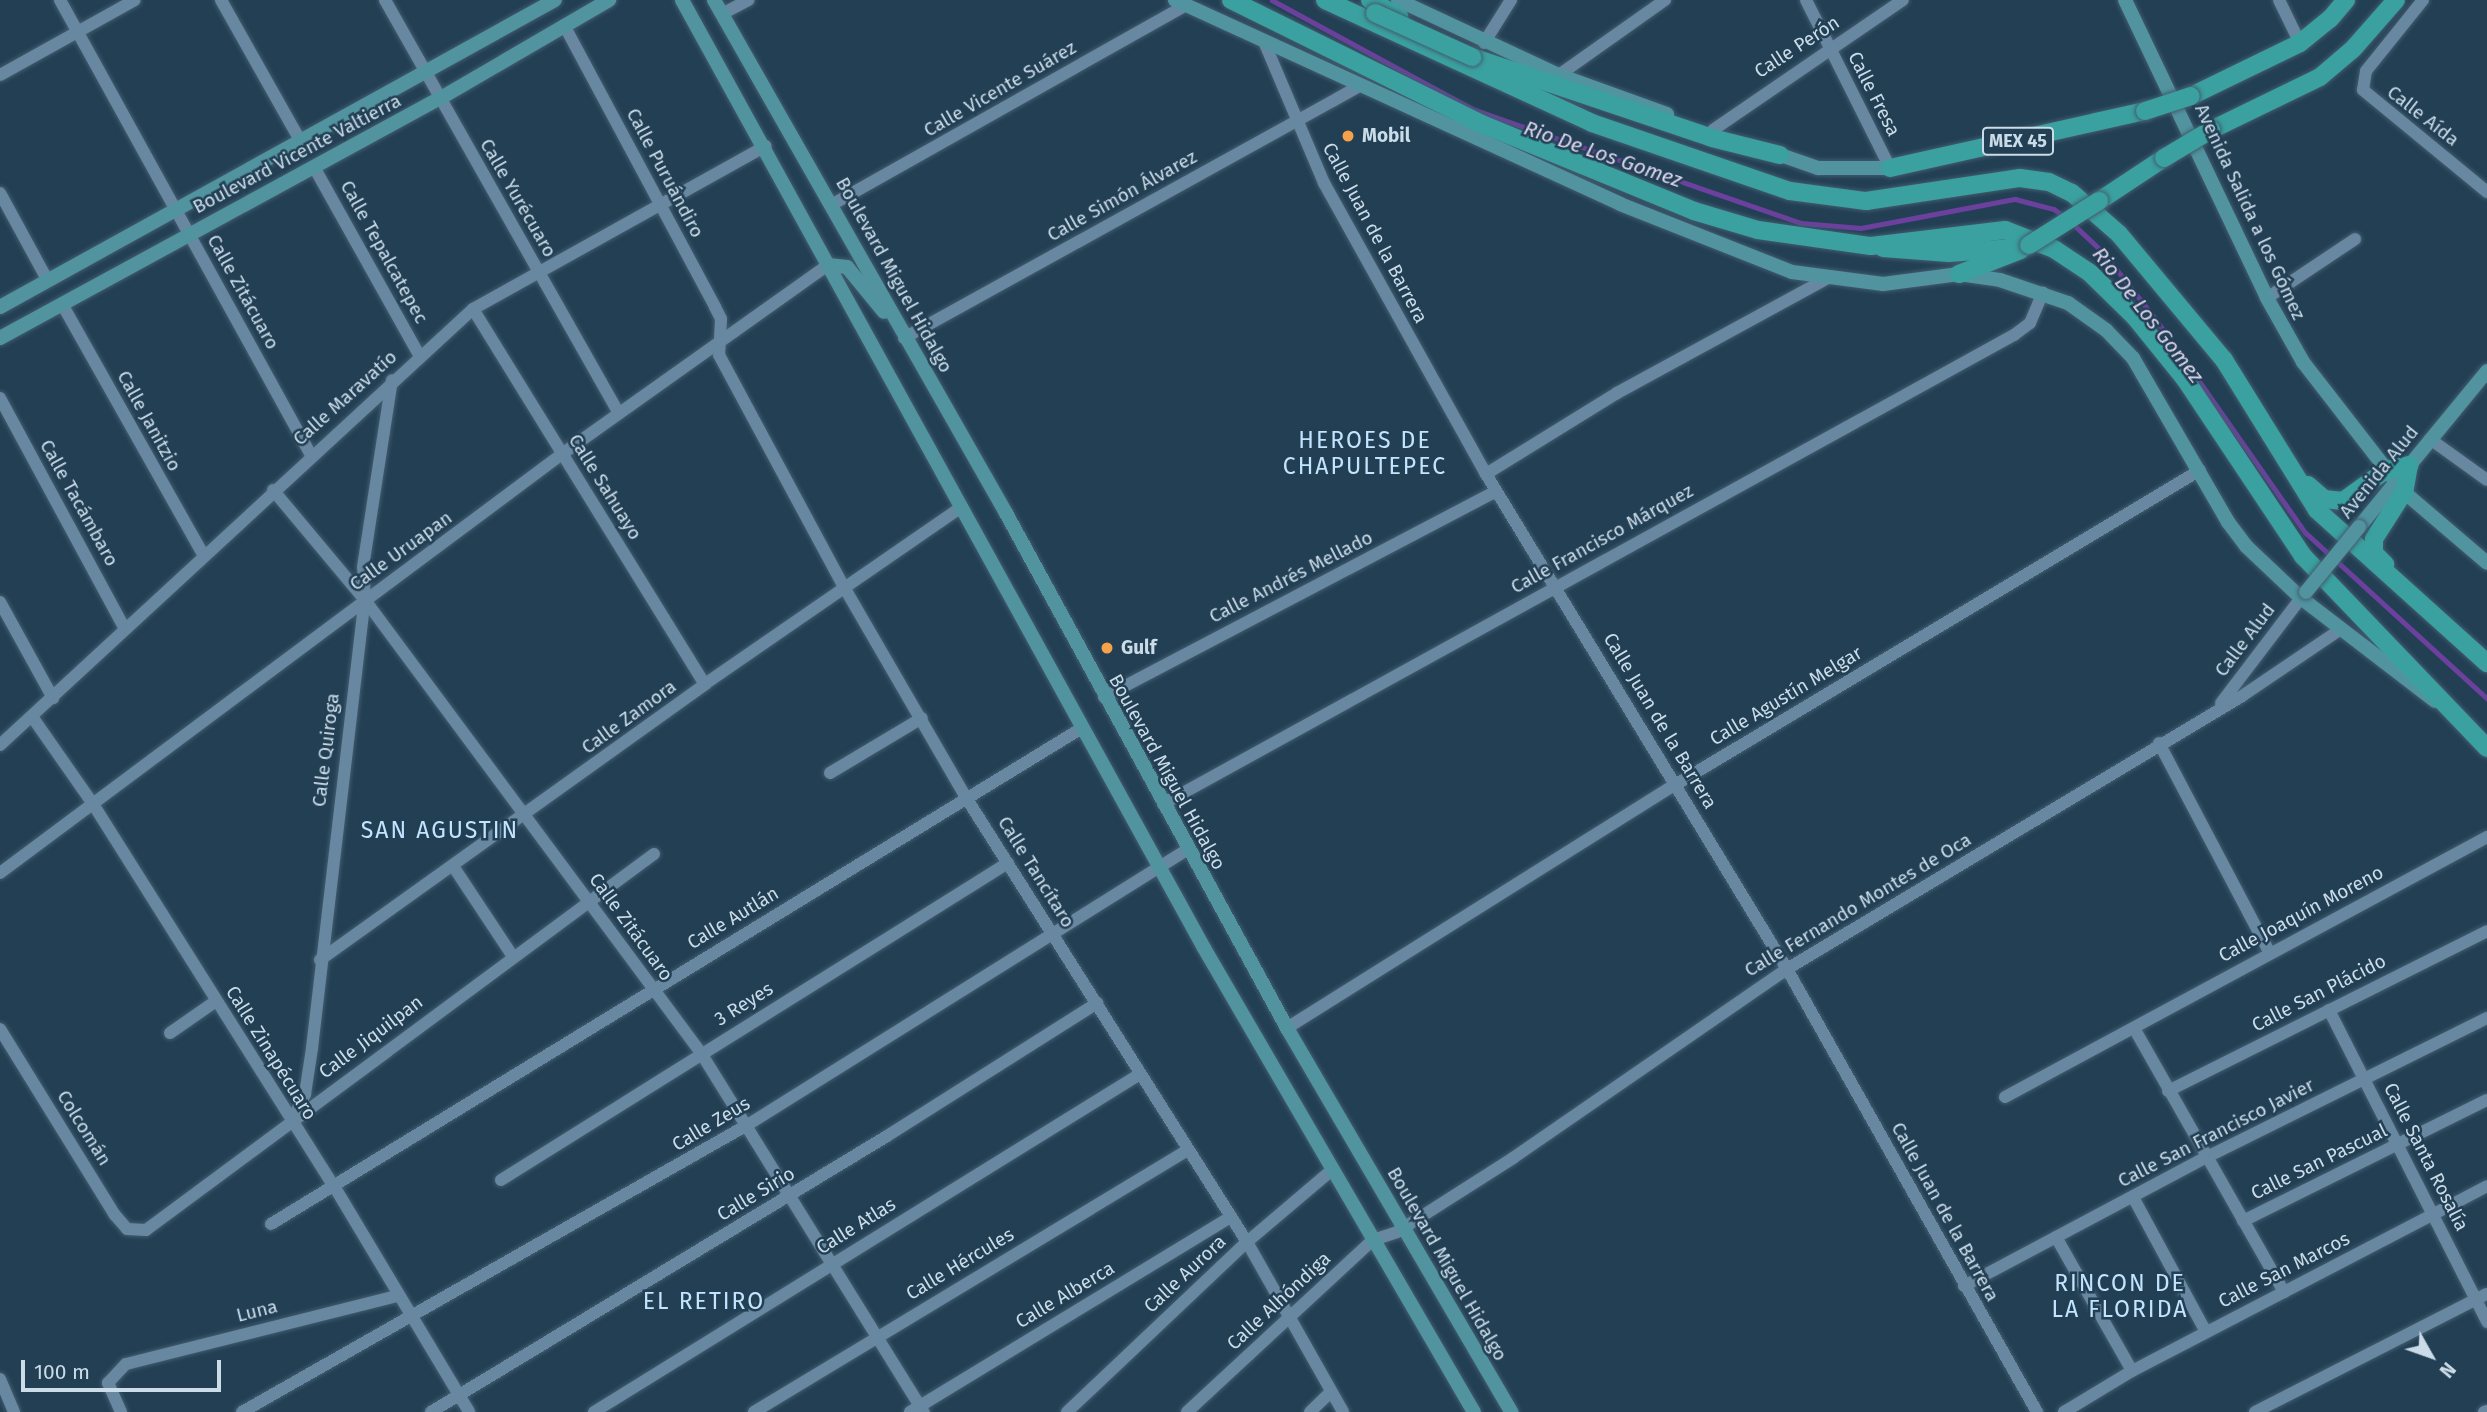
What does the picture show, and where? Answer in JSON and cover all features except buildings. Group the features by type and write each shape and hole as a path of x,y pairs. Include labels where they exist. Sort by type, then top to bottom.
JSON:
{"main road":[{"name":"Boulevard Vicente Valtierra","path":"0,307 177,212 553,0"},
{"name":"Boulevard Vicente Valtierra","path":"0,338 439,99 610,0"},
{"path":"667,0 685,5 766,146 828,265 1082,729 1474,1412"},
{"name":"Boulevard Miguel Hidalgo","path":"714,0 833,204 900,331 1287,1028 1511,1412"},
{"path":"1231,0 1482,124 1694,211 1758,230 1924,253 2027,246"},
{"path":"1325,0 1499,83 1657,148 1812,196 1867,201 1991,180 2049,182 2072,192 2119,234 2257,401 2319,496 2332,501 2352,499 2395,481 2409,465"},
{"path":"1349,0 1372,7 1472,57 1712,138 1780,155"},
{"name":"MEX 45","path":"1398,0 1484,43 1559,75 1780,155 1832,169 1891,168 2145,111 2300,43 2346,0"},
{"name":"Avenida Salida a los Gómez","path":"2125,0 2182,96 2266,298 2322,390 2395,481 2487,563"},
{"path":"1180,3 1358,87 1739,254 1828,278 1883,284 1959,274 2027,246 2211,130 2320,77 2353,49 2396,0"},
{"path":"1372,7 1499,83"},
{"path":"1871,246 2005,230 2036,239 2090,273 2165,351 2303,556 2487,748"},
{"path":"828,265 847,267 900,331"},
{"path":"1959,274 2043,293 2092,318 2133,358 2240,539 2341,629 2457,717"},
{"path":"2224,360 2317,510 2487,661"},
{"name":"Avenida Alud","path":"2409,465 2487,371"},
{"path":"2409,465 2395,481 2378,530 2375,553 2474,640 2487,661"},
{"name":"Avenida Alud","path":"2304,595 2395,481"}],"street":[{"name":"Calle Zitácuaro","path":"60,0 311,454"},
{"path":"0,75 135,0"},
{"path":"221,0 301,142"},
{"name":"Calle Yurécuaro","path":"386,0 439,99 619,413"},
{"path":"722,14 748,0"},
{"path":"1484,43 1511,0"},
{"path":"1559,75 1665,0"},
{"name":"Calle Fresa","path":"1806,0 1891,168"},
{"name":"Calle Perón","path":"1713,130 1903,0"},
{"path":"2279,0 2300,43"},
{"name":"Calle Aída","path":"2423,0 2366,71 2362,81 2368,98 2487,192"},
{"name":"Calle Vicente Suárez","path":"833,204 1180,3"},
{"name":"Calle Puruándiro","path":"564,25 721,319 719,341"},
{"name":"Calle Juan de la Barrera","path":"1265,44 1296,124 1486,474 1557,586 1787,969 2037,1412"},
{"name":"Calle Simón Álvarez","path":"900,331 1296,124 1358,87"},
{"name":"Calle Maravatío","path":"0,745 33,718 124,627 204,556 311,454 473,309 659,203 766,146"},
{"name":"Calle Tepalcatepec","path":"314,167 419,355"},
{"path":"0,193 48,281"},
{"path":"2266,298 2355,239"},
{"name":"Calle Uruapan","path":"0,873 562,454 828,265"},
{"path":"1486,474 1617,393 1828,278"},
{"name":"Calle Francisco Márquez","path":"1163,804 2023,329 2036,314 2043,293"},
{"name":"Calle Janitzio","path":"62,304 204,556"},
{"name":"Calle Sahuayo","path":"473,309 705,684"},
{"name":"Calle Tancítaro","path":"719,341 719,355 844,587 967,799 1247,1242 1287,1319 1343,1412"},
{"name":"Calle Quiroga","path":"290,1122 308,1075 365,600 370,513 392,380"},
{"name":"Calle Tacámbaro","path":"0,398 124,627"},
{"path":"2430,439 2487,480"},
{"name":"Calle Agustín Melgar","path":"1287,1028 1675,785 2200,470"},
{"name":"Calle Zitácuaro","path":"272,491 365,600 701,1053 750,1124 793,1194 918,1410"},
{"name":"Calle Andrés Mellado","path":"1104,697 1496,491"},
{"name":"Calle Zamora","path":"320,960 527,815 705,684 962,507"},
{"name":"Calle Alud","path":"2219,705 2304,595"},
{"path":"0,602 53,698"},
{"name":"Calle Fernando Montes de Oca","path":"1404,1228 1787,969 2219,705 2242,695 2341,629"},
{"name":"Calle Zinapécuaro","path":"33,718 93,804 290,1122 334,1186 397,1296 469,1412"},
{"path":"830,773 922,718"},
{"name":"Calle Autlán","path":"271,1224 1082,729"},
{"path":"2159,743 2269,952"},
{"name":"Calle Joaquín Moreno","path":"2005,1097 2269,952 2487,837"},
{"name":"Calle Zeus","path":"242,1412 412,1319 750,1124 1188,849"},
{"name":"Calle Jiquilpan","path":"146,1230 512,955 653,854"},
{"name":"3 Reyes","path":"501,1180 1008,863"},
{"path":"453,866 512,955"},
{"name":"Calle San Plácido","path":"2168,1091 2487,930"},
{"path":"170,1033 216,1000"},
{"name":"Calle Sirio","path":"431,1412 793,1194 1097,1003"},
{"name":"Calle Santa Rosalía","path":"2329,1010 2433,1215 2481,1297 2487,1322"},
{"name":"Calle San Francisco Javier","path":"1964,1286 2207,1157 2487,1017"},
{"name":"Colcomán","path":"0,1028 115,1215 127,1229 146,1230"},
{"path":"2134,1028 2284,1292"},
{"name":"Calle Atlas","path":"594,1412 1140,1074"},
{"name":"Calle San Pascual","path":"2243,1221 2487,1100"},
{"name":"Calle Hércules","path":"754,1412 877,1335 1188,1150"},
{"name":"Calle Aurora","path":"1067,1412 1247,1242 1333,1169"},
{"name":"Calle San Marcos","path":"2064,1412 2132,1371 2487,1186"},
{"path":"2133,1197 2206,1332"},
{"name":"Calle Alberca","path":"918,1410 1231,1217"},
{"name":"Calle Alhóndiga","path":"1187,1412 1373,1240 1404,1228"},
{"path":"2056,1237 2132,1371"},
{"name":"Luna","path":"121,1412 108,1383 126,1364 397,1296"},
{"path":"2255,1412 2481,1297"},
{"path":"0,1379 14,1412"},
{"path":"1310,1412 1331,1392"}],"waterway":[{"name":"Rio De Los Gomez","path":"1272,0 1475,110 1801,223 1861,228 2015,199 2054,209 2064,216"},
{"name":"Rio De Los Gomez","path":"2073,224 2103,252 2158,322 2306,533 2487,698"}],"place":[{"name":"Mobil","path":"1348,136"},
{"name":"Gulf","path":"1107,648"}],"district":[{"name":"HEROES DE CHAPULTEPEC","path":"1365,453"},
{"name":"SAN AGUSTIN","path":"440,830"},
{"name":"RINCON DE LA FLORIDA","path":"2120,1296"},
{"name":"EL RETIRO","path":"704,1301"}]}
